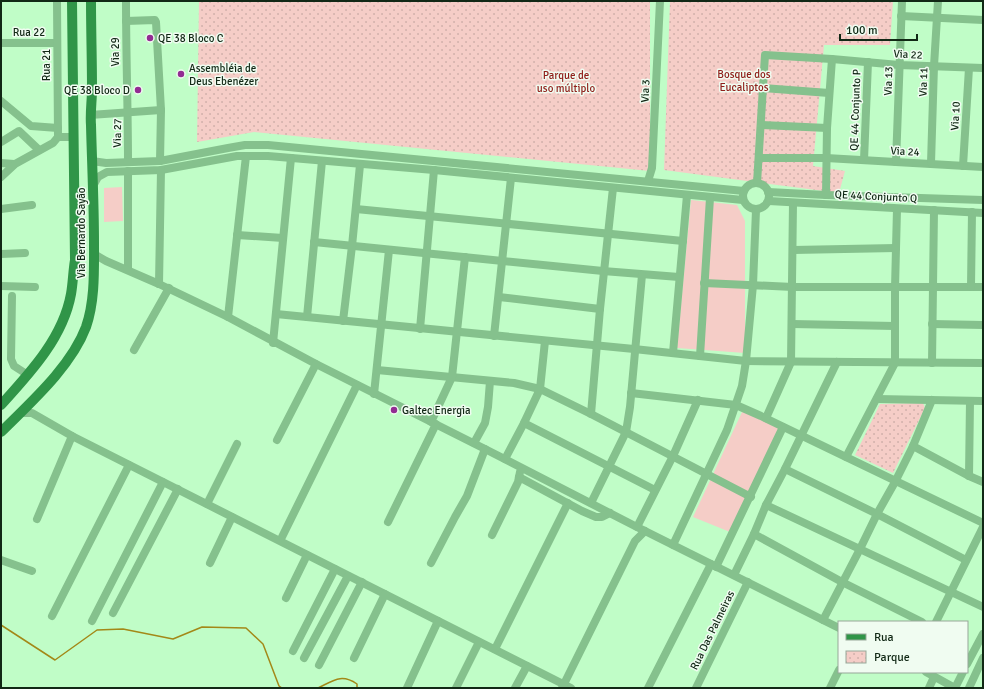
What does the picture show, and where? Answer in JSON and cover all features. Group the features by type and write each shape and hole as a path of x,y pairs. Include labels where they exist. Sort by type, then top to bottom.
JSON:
{"main road":[{"name":"Via Bernardo Sayão","path":"1,404 28,375 55,338 71,295 75,260 72,1"},
{"name":"Via Bernardo Sayão","path":"1,432 26,410 64,366 86,327 91,305 94,259 94,186 90,113 92,90 91,1"},
{"path":"73,94 81,98 87,98 91,95 92,90"},
{"path":"73,115 83,108 86,108 90,113"}],"street":[{"name":"Rua 21","path":"57,1 58,137"},
{"name":"Via 29","path":"126,1 126,78 128,113"},
{"name":"Via 3","path":"648,181 652,168 660,1"},
{"name":"Via 13","path":"896,162 902,1"},
{"name":"Via 11","path":"931,163 938,1"},
{"path":"901,16 983,20"},
{"path":"126,20 155,20 156,22 160,110 160,161"},
{"name":"Rua 22","path":"1,44 57,43"},
{"name":"Via 22","path":"763,88 765,55 832,58 899,65 983,68"},
{"path":"826,195 827,128 832,58"},
{"name":"QE 44 Conjunto P","path":"864,160 868,62"},
{"name":"Via 10","path":"963,166 969,68"},
{"path":"757,183 763,88 829,93"},
{"path":"2,104 31,126 58,128"},
{"name":"Via 27","path":"128,269 128,113 160,110"},
{"path":"90,113 128,113"},
{"path":"761,125 827,128"},
{"path":"1,142 19,131 40,150"},
{"path":"1,177 14,164 53,143 58,137 74,137"},
{"path":"94,186 98,178 107,172 128,167 245,145 268,145 565,178 613,188 743,200"},
{"path":"202,153 208,161"},
{"path":"200,163 202,153"},
{"path":"92,161 128,167 161,170 208,161 246,156 291,158 511,178 648,181 744,191"},
{"path":"228,317 246,156"},
{"path":"273,343 291,158"},
{"name":"Via 24","path":"759,158 826,158 983,167"},
{"path":"307,317 322,161"},
{"path":"1,163 14,164"},
{"path":"343,321 360,165"},
{"path":"160,284 161,170"},
{"path":"420,329 434,170"},
{"path":"494,336 511,178"},
{"path":"757,183 763,185 768,192 769,201 764,207 756,210 748,207 743,200 744,191 749,185 757,183"},
{"path":"591,414 603,271 613,188"},
{"name":"QE 44 Conjunto Q","path":"768,192 983,200"},
{"path":"673,353 687,195"},
{"path":"700,356 710,198"},
{"name":"QE 44 Conjunto Q","path":"769,201 983,213"},
{"path":"766,418 791,362 793,203"},
{"path":"1,209 32,205"},
{"path":"356,209 683,241"},
{"path":"846,457 895,363 897,209"},
{"path":"673,545 727,430 742,386 746,361 756,210"},
{"path":"932,363 934,210"},
{"path":"971,287 972,212"},
{"path":"237,235 283,238"},
{"path":"314,242 642,275 679,277"},
{"path":"793,250 896,248"},
{"path":"374,394 389,250"},
{"path":"1,254 25,254"},
{"path":"388,522 452,377 465,257"},
{"path":"94,259 106,261 128,269 228,317 273,343 838,628"},
{"path":"591,503 626,432 642,275"},
{"path":"704,283 792,287 983,287"},
{"path":"1,286 34,287"},
{"path":"134,350 168,288"},
{"path":"12,296 11,359 14,366 28,375"},
{"path":"499,296 600,309"},
{"path":"276,314 746,361 983,364"},
{"path":"792,324 895,326"},
{"path":"932,324 983,325"},
{"path":"505,459 540,389 545,341"},
{"path":"734,575 766,505 837,362"},
{"path":"277,440 316,364"},
{"path":"377,370 514,383 540,389 751,497"},
{"path":"474,443 485,423 490,381"},
{"path":"282,537 357,385"},
{"path":"631,393 698,400 736,406 766,418 800,436 983,524"},
{"path":"877,399 983,401"},
{"path":"635,541 635,526 673,456 698,400"},
{"path":"823,620 913,446 932,400"},
{"path":"968,476 970,401"},
{"path":"26,410 72,436 494,649 566,687 635,541 645,531"},
{"path":"524,423 655,490"},
{"path":"648,688 751,497 783,427"},
{"path":"37,519 72,436"},
{"path":"207,504 237,444"},
{"path":"913,446 968,476 983,482"},
{"path":"431,563 467,496 485,449"},
{"path":"52,616 129,465"},
{"path":"492,535 519,477 519,466"},
{"path":"785,469 966,560"},
{"path":"519,477 596,517 602,517 610,513"},
{"path":"92,621 163,482"},
{"path":"113,613 178,489"},
{"path":"494,649 568,503"},
{"path":"766,505 950,593 983,607"},
{"path":"210,563 232,517"},
{"path":"936,621 983,527"},
{"path":"754,534 842,582 920,621"},
{"path":"286,598 307,555"},
{"path":"1,560 32,571"},
{"path":"293,651 335,569"},
{"path":"304,658 348,576"},
{"path":"319,665 362,582"},
{"name":"Rua Das Palmeiras","path":"696,688 748,582"},
{"path":"354,658 385,594"},
{"path":"406,688 438,621"},
{"path":"968,662 983,634"},
{"path":"456,688 479,642"},
{"path":"969,688 983,658"},
{"path":"515,688 527,666"},
{"path":"830,688 838,672"},
{"path":"928,673 955,688 962,673"},
{"path":"929,688 934,677"}],"green space":[{"name":"Parque de uso múltiplo","path":"199,1 650,1 650,171 254,132 197,142"},
{"name":"Bosque dos Eucaliptos","path":"670,1 893,1 890,45 824,45 813,166 845,171 839,193 664,170"},
{"path":"122,187 123,221 104,222 104,188"},
{"path":"691,200 737,205 745,221 745,353 677,348"},
{"path":"923,403 925,408 893,473 855,455 880,404"},
{"path":"743,410 779,427 730,532 693,517"}],"waterway":[{"path":"1,625 55,660 97,630 123,629 173,639 202,627 246,628 263,644 279,686 282,688"},
{"path":"318,688 337,679 346,679 351,681 357,684 357,688"}],"place":[{"name":"QE 38 Bloco C","path":"150,38"},
{"name":"Assembléia de Deus Ebenézer","path":"181,74"},
{"name":"QE 38 Bloco D","path":"138,90"},
{"name":"Galtec Energia","path":"394,410"}]}
